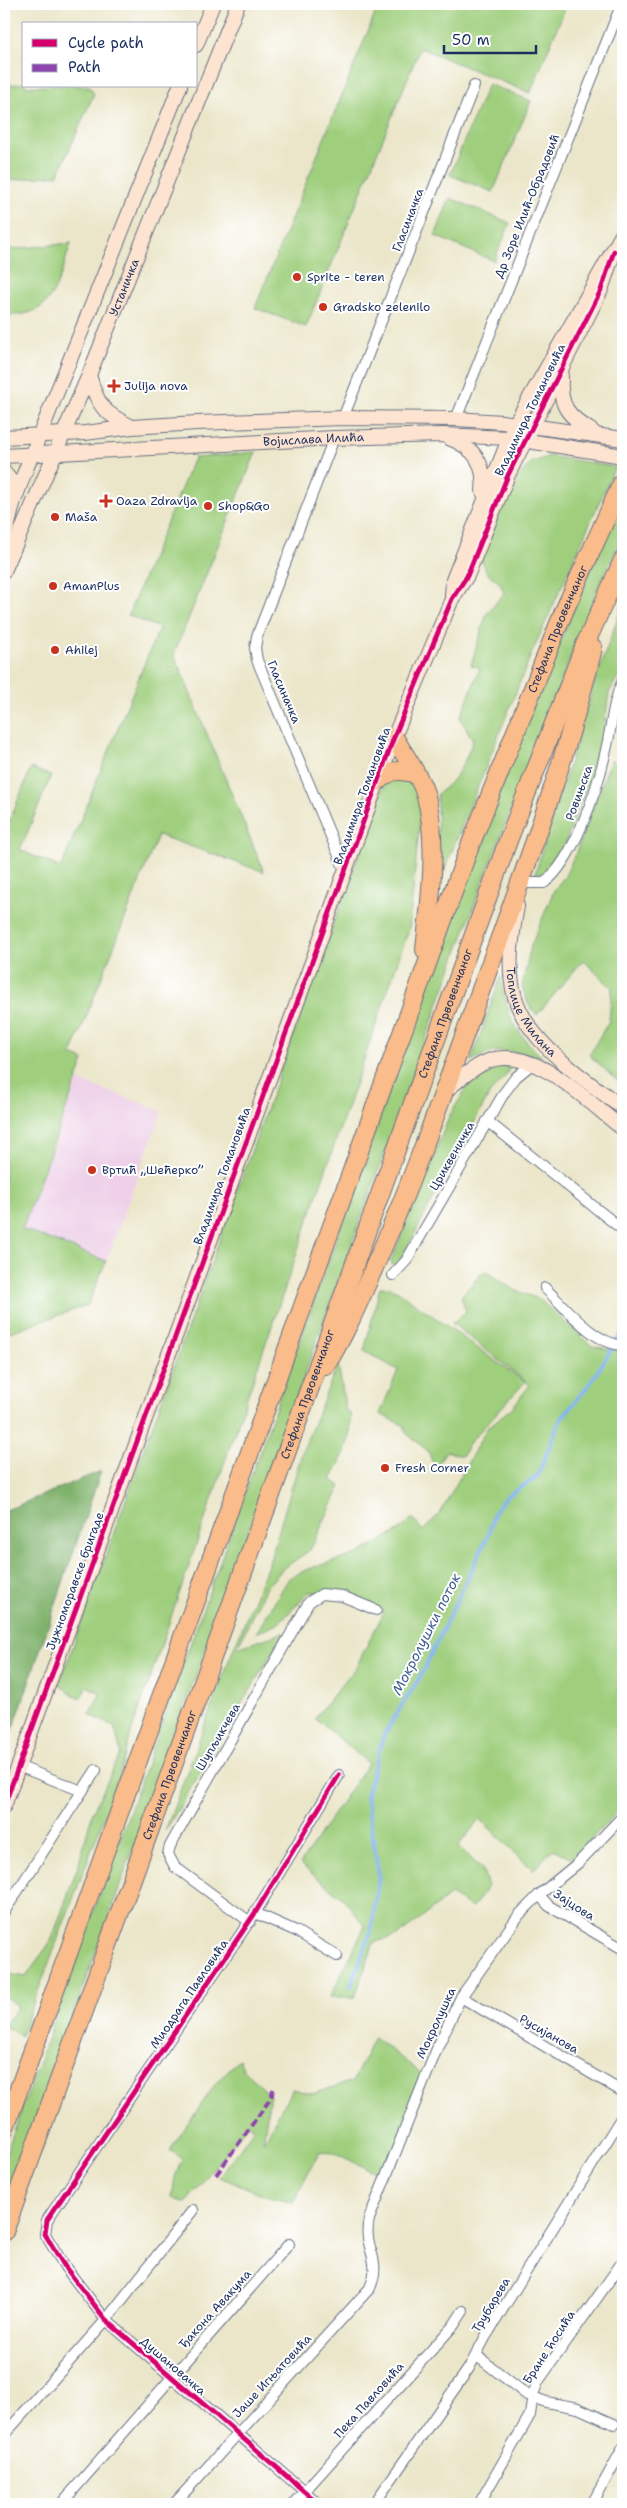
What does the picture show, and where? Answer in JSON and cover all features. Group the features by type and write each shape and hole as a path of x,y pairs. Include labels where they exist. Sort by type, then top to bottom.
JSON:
{"highway":[{"name":"Стефана Првовенчаног","path":"4,2130 422,975 517,725 564,612 623,481"},
{"name":"Стефана Првовенчаног","path":"4,2232 521,806 623,560"},
{"path":"308,1393 340,1342 357,1306 402,1203 444,1092 521,883 572,726 604,602"},
{"path":"394,737 425,792 429,811 431,838 429,909 422,975"},
{"path":"377,782 398,769 416,774"}],"main road":[{"path":"198,40 213,4"},
{"name":"Устаничка","path":"4,571 89,375 238,4"},
{"name":"Устаничка","path":"4,541 13,504 179,88"},
{"name":"Владимира Томановића","path":"452,599 453,580 515,424 623,233"},
{"name":"Владимира Томановића","path":"165,1362 394,737 452,599 467,576 508,475 601,290 614,251"},
{"path":"561,369 560,391 563,405 576,421 596,434"},
{"path":"89,375 94,394 104,411 132,427"},
{"name":"Војислава Илића","path":"4,437 64,434 132,427 342,418 456,419 533,426 617,438"},
{"path":"442,435 470,448 480,461 484,481 482,504"},
{"name":"Војислава Илића","path":"4,456 334,438 442,435 527,440 623,456"},
{"path":"4,472 11,482 13,504"},
{"name":"Топлице Милана","path":"521,883 511,948 514,993 522,1017 536,1036 623,1108"},
{"name":"Топлице Милана","path":"444,1092 469,1072 488,1061 504,1058 533,1063 545,1069 623,1129"},
{"path":"581,1097 592,1084"},
{"name":"Јужноморавске бригаде","path":"4,1806 165,1362"}],"street":[{"name":"Др Зоре Илић-Обрадовић","path":"456,419 623,4"},
{"name":"Гласиначка","path":"342,418 474,86"},
{"name":"Гласиначка","path":"334,438 257,636 255,648 257,660 346,870"},
{"name":"Ровињска","path":"521,883 544,883 556,873 569,853 603,764 614,704 623,680"},
{"path":"487,1121 516,1077 533,1063"},
{"name":"Цриквеничка","path":"393,1275 406,1261 487,1121 623,1230"},
{"path":"545,1288 595,1335 611,1344 623,1345"},
{"name":"Шупљикчева","path":"337,1956 296,1931 252,1917 175,1867 168,1854 170,1846 309,1602 322,1594 342,1596 376,1610"},
{"path":"18,1766 82,1791"},
{"path":"5,1907 96,1770"},
{"name":"Миодрага Павловића","path":"47,2220 252,1917 340,1775"},
{"name":"Мокролушка","path":"375,2259 367,2238 368,2219 438,2046 461,1997 519,1915 539,1895 578,1863 623,1816"},
{"name":"Зајцова","path":"539,1895 549,1906 623,1949"},
{"name":"Русијанова","path":"461,1997 623,2092"},
{"name":"Трубарева","path":"374,2504 477,2356 486,2336 623,2115"},
{"path":"4,2435 106,2320 193,2210"},
{"name":"Душановачка","path":"47,2220 44,2234 51,2248 106,2320 319,2504"},
{"name":"Ђакона Авакума","path":"60,2504 289,2244"},
{"name":"Јаше Игњатовића","path":"174,2504 236,2433 365,2296 376,2274 375,2259"},
{"name":"Бране Ћосића","path":"479,2504 530,2415 533,2397 539,2380 623,2261"},
{"name":"Пека Павловића","path":"293,2504 454,2325 463,2311"},
{"path":"477,2356 533,2397 578,2408 614,2424"},
{"path":"592,2504 623,2448"}],"shaded area":[{"name":"Вртић „Шећерко”","path":"78,1080 162,1111 106,1261 22,1230"}],"green space":[{"path":"379,4 567,4 530,93 420,48 306,327 255,308"},
{"path":"22,83 22,88 90,88 94,94 58,175 4,181 4,86"},
{"path":"488,84 531,101 493,192 450,175"},
{"path":"450,198 510,223 494,261 435,236"},
{"path":"71,243 58,283 47,301 40,308 31,312 4,316 4,250"},
{"path":"256,452 174,654 264,872 158,835 71,1055 84,1060 22,1229 106,1261 88,1305 4,1334 4,835 31,768 51,776 20,850 61,868 159,628 128,615 194,458"},
{"path":"549,456 615,467 530,657 438,886 437,794 450,783 460,770 473,740 460,718 480,668 471,665 486,615 504,593 500,583 487,573 480,556 515,479 531,463"},
{"path":"623,499 623,535 596,592 480,889 4,2206 4,2159 424,994 498,794 579,597"},
{"path":"623,604 623,667 609,693 601,747 563,849 542,875 535,874 595,681"},
{"path":"611,760 623,767 623,1086 589,1055 609,1021 612,988 583,960 537,1015 528,1004 522,986 531,946 554,890 565,876 577,850"},
{"path":"395,775 413,780 422,799 409,929 132,1730 117,1783 21,2036 4,2026 18,2006 4,1996 4,1973 26,1977 52,1939 79,1863 93,1811 121,1753 114,1726 90,1715 101,1693 87,1686 80,1699 59,1685 385,781"},
{"path":"501,976 506,1001 513,1021 524,1039 542,1057 499,1051 471,1061"},
{"path":"500,1064 511,1065 505,1077 490,1093 398,1265 392,1265 391,1261 450,1115 473,1078 480,1072"},
{"path":"484,1271 517,1291 539,1299 592,1346 619,1351 623,1341 623,1806 572,1859 553,1849 533,1870 480,1819 458,1846 482,1869 488,1886 473,1908 450,1895 398,1936 374,1942 355,1997 330,1997 365,1926 345,1900 300,1864 368,1763 315,1718 356,1667 384,1612 340,1593 309,1592 278,1624 256,1633 289,1578 308,1569 358,1554 400,1530 412,1518 423,1531 441,1512 487,1428 512,1408 530,1385 452,1323 466,1312 461,1296"},
{"path":"380,1287 388,1287 398,1291 525,1382 470,1442 462,1456 446,1451 435,1469 428,1451 405,1432 405,1426 380,1414 398,1370 364,1351"},
{"path":"338,1364 346,1411 350,1413 351,1422 346,1448 331,1480 341,1486 310,1550 284,1568 266,1587 237,1648 285,1632 165,1831 229,1660 269,1563 303,1450"},
{"path":"101,1471 4,1756 4,1511"},
{"path":"374,2037 425,2076 385,2177 335,2153 319,2152 293,2202 276,2199 219,2177 254,2129 249,2123 186,2203 172,2197 175,2177 182,2159 170,2150 216,2083 239,2059 243,2069 270,2095 263,2143 292,2089 312,2094 353,2081"}],"waterway":[{"name":"Мокролушки поток","path":"351,1986 371,1931 379,1876 366,1796 384,1734 420,1677 489,1534 495,1510 507,1496 537,1477 560,1420 589,1385 623,1331"}],"marked path":[{"path":"216,2175 271,2098 274,2086"}],"cycle path":[{"path":"4,1806 394,737 452,599 467,576 508,475 601,290 614,251"},
{"path":"319,2504 106,2320 65,2267 45,2234 47,2220 255,1913 339,1775"}],"place":[{"name":"Sprite - teren","path":"297,277"},
{"name":"Gradsko zelenilo","path":"323,307"},
{"name":"Julija nova","path":"114,386"},
{"name":"Oaza Zdravlja","path":"106,501"},
{"name":"Shop&Go","path":"208,506"},
{"name":"Maša","path":"55,517"},
{"name":"AmanPlus","path":"53,586"},
{"name":"Ahilej","path":"55,650"},
{"name":"Вртић „Шећерко”","path":"92,1170"},
{"name":"Fresh Corner","path":"385,1468"}]}
